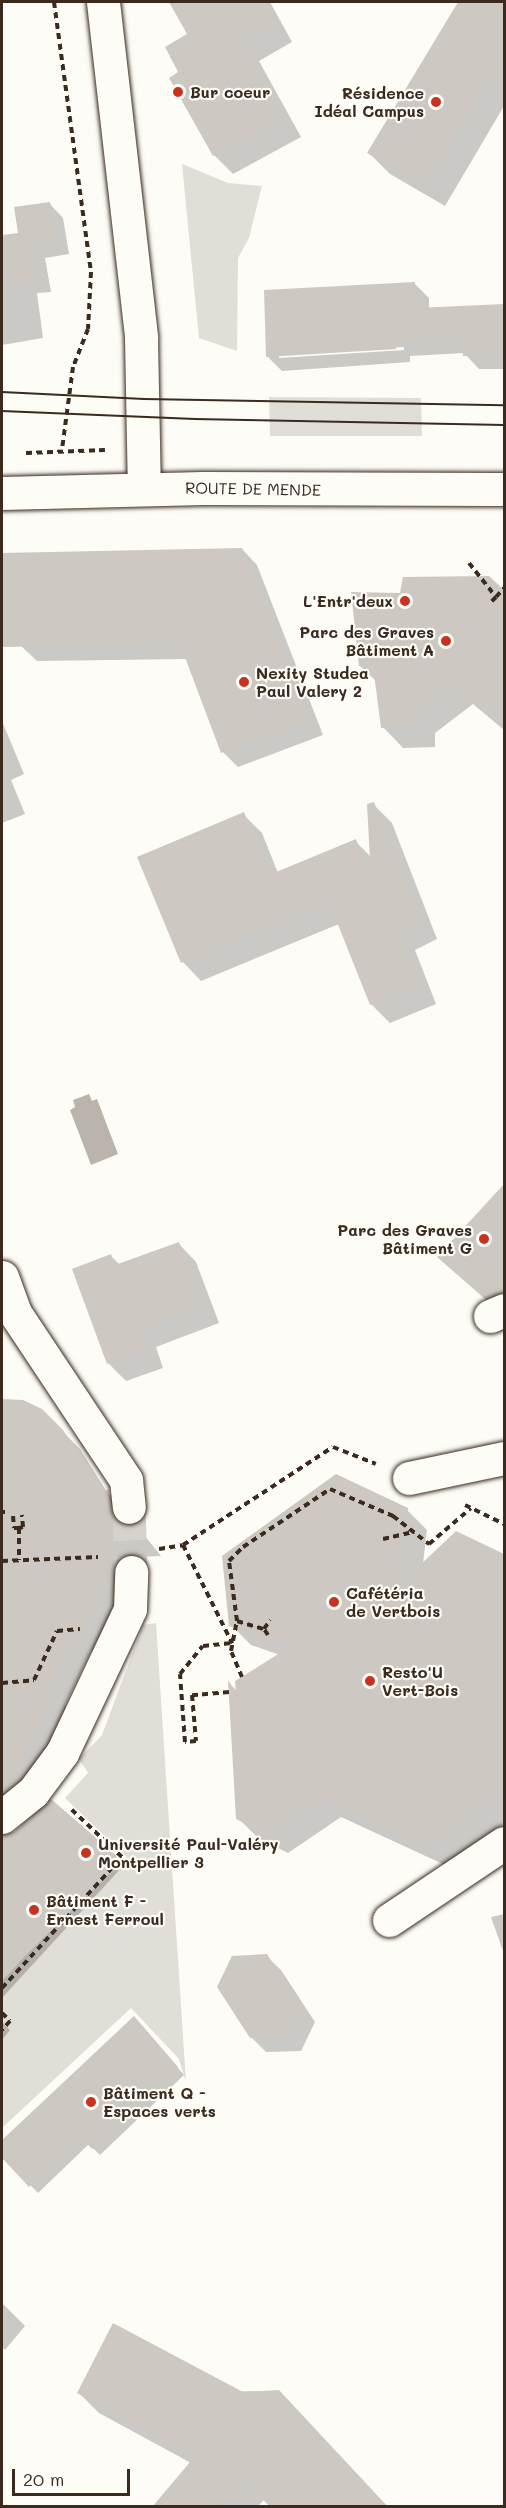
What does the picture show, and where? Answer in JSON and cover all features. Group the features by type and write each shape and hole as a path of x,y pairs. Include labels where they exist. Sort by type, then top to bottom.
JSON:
{"main road":[{"path":"103,2 141,338 144,489"},
{"name":"ROUTE DE MENDE","path":"2,493 144,489 504,489"},
{"path":"2,1277 15,1313 126,1480 129,1507"},
{"path":"409,1478 504,1458"},
{"path":"2,1817 33,1792 62,1753 130,1609 128,1560"},
{"path":"389,1920 504,1844"}],"path":[{"path":"22,453 62,449 73,367 88,329 91,272 54,2"},
{"path":"469,563 496,597"},
{"path":"489,604 504,588"},
{"path":"2,1561 128,1560 183,1545 333,1446 409,1478"},
{"path":"242,1677 231,1651 237,1621 230,1561 243,1547 330,1489 393,1516 429,1544 471,1508"},
{"path":"461,1503 504,1524"},
{"path":"13,1516 14,1528 19,1528 23,1527 22,1515"},
{"path":"19,1528 20,1560"},
{"path":"383,1539 414,1532"},
{"path":"183,1545 232,1643"},
{"path":"264,1629 270,1620"},
{"path":"237,1621 264,1629 268,1635"},
{"path":"2,1683 34,1680 57,1631 78,1629"},
{"path":"229,1692 192,1695 196,1741 185,1742 180,1674 203,1646 232,1643"},
{"path":"2,1988 122,1857 67,1805"},
{"path":"2,2013 10,2021 2,2030"}],"shaded area":[{"path":"182,164 228,183 262,186 249,238 238,258 237,351 199,338"},
{"path":"269,397 421,398 422,436 270,436"},
{"path":"89,1094 92,1101 97,1099 118,1154 91,1165 70,1110 75,1107 73,1100"},
{"path":"156,1623 186,2082 179,2059 131,2008 2,2128 2,1978 127,1857 65,1798 88,1773 79,1759 102,1735 143,1625"}],"building":[{"path":"169,2 263,2 274,22 242,41 283,118 213,156 169,78 178,72 165,47 187,34"},
{"name":"Résidence Idéal Campus","path":"458,2 504,2 504,51 424,186 367,153"},
{"path":"50,202 56,240 32,244 37,278 2,283 2,235 18,233 14,207"},
{"path":"415,282 416,308 504,304 504,354 463,356 462,338 396,342 396,349 266,357 264,290"},
{"path":"242,548 309,720 221,753 180,644 2,647 2,553"},
{"name":"Parc des Graves Bâtiment A","path":"489,576 504,590 504,692 485,712 452,685 415,713 415,727 381,728 373,666 359,666 351,592 400,593 403,577"},
{"path":"374,802 419,921 397,931 418,986 370,1005 329,902 181,963 137,857 244,812 269,875 356,839 371,879 367,804"},
{"name":"Parc des Graves Bâtiment G","path":"504,1184 504,1287 484,1298 437,1257"},
{"path":"179,1242 203,1306 139,1330 147,1350 107,1364 72,1269 111,1254 115,1265"},
{"path":"2,1399 23,1400 42,1409 63,1430 103,1491 108,1490 114,1519 122,1524 137,1524 146,1539 120,1541 84,1634 74,1635 48,1689 54,1692 15,1770 22,1775 2,1793"},
{"name":"Resto'U Vert-Bois","path":"336,1474 408,1508 400,1584 456,1531 504,1554 504,1791 424,1846 320,1797 267,1834 236,1819 228,1680 236,1693 235,1681 291,1646 229,1626 222,1556"},
{"name":"Bâtiment F - Ernest Ferroul","path":"51,1799 117,1856 2,1981 2,1835 14,1832"},
{"path":"267,1954 301,2007 286,2038 250,2038 217,1987 232,1956"},
{"name":"Bâtiment Q - Espaces verts","path":"134,2016 178,2067 92,2149 81,2137 29,2187 2,2158 2,2140"},
{"path":"113,2323 243,2392 279,2390 387,2506 269,2506 244,2479 219,2506 153,2506 195,2456 77,2393"}],"tunnel":[{"path":"129,1507 131,1572"}],"tram line":[{"path":"2,392 144,399 504,405"},
{"path":"2,411 195,419 504,425"}],"place":[{"name":"Bur coeur","path":"178,92"},
{"name":"Résidence Idéal Campus","path":"436,102"},
{"name":"L'Entr'deux","path":"405,601"},
{"name":"Parc des Graves Bâtiment A","path":"446,641"},
{"name":"Nexity Studea Paul Valery 2","path":"244,682"},
{"name":"Parc des Graves Bâtiment G","path":"484,1239"},
{"name":"Cafétéria de Vertbois","path":"334,1602"},
{"name":"Resto'U Vert-Bois","path":"370,1681"},
{"name":"Université Paul-Valéry Montpellier 3","path":"86,1853"},
{"name":"Bâtiment F - Ernest Ferroul","path":"34,1910"},
{"name":"Bâtiment Q - Espaces verts","path":"91,2102"}]}
